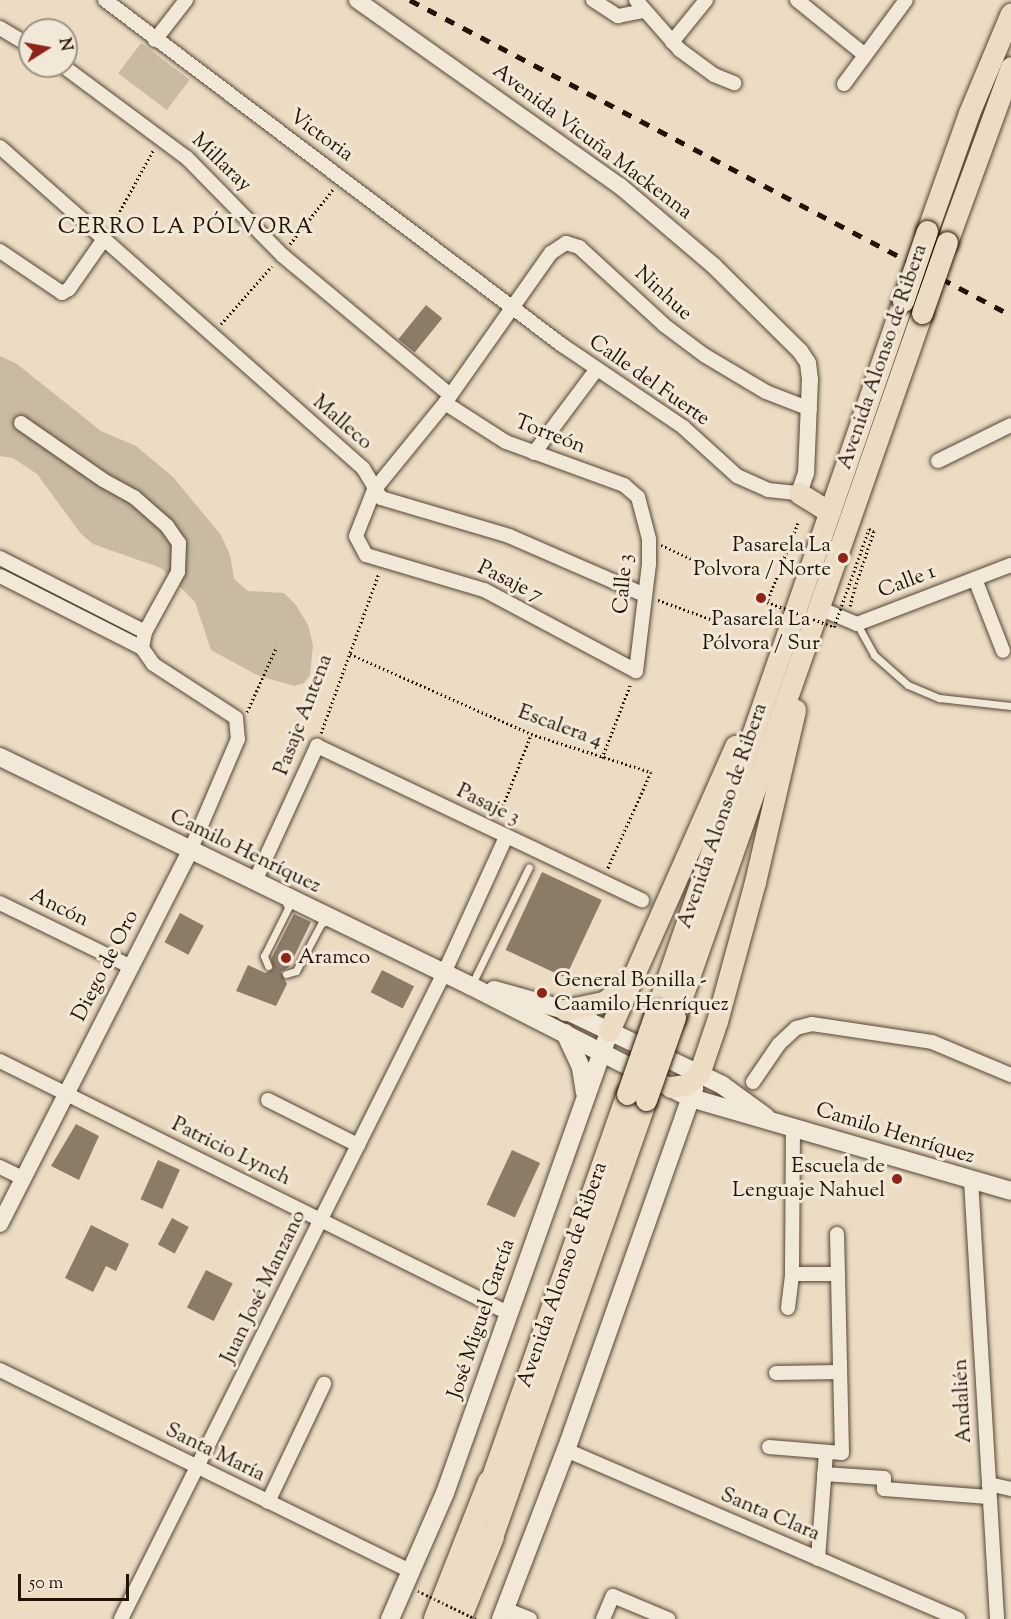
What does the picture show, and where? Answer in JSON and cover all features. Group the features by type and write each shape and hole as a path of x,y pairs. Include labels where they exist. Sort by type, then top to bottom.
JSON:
{"highway":[{"name":"Avenida Alonso de Ribera","path":"459,1619 492,1537 665,1014 786,633 969,113 1011,13"},
{"name":"Avenida Alonso de Ribera","path":"665,1014 816,616 947,242 1011,68"},
{"path":"799,493 829,512"},
{"path":"670,1087 686,1085 699,1074 755,882 816,616"},
{"path":"609,1031 786,633"},
{"path":"565,1010 604,1002 630,981"},
{"name":"Avenida Alonso de Ribera","path":"436,1619 637,1097"},
{"path":"429,1619 450,1583"}],"main road":[{"name":"Camilo Henríquez","path":"0,757 471,986 691,1098 768,1118 1011,1191"},
{"name":"Camilo Henríquez","path":"471,986 565,1010 728,1089 768,1118"},
{"name":"José Miguel García","path":"390,1619 445,1493 609,1031"},
{"path":"565,1033 581,1068 585,1095"},
{"path":"602,1052 630,1041"},
{"path":"503,1614 566,1450 699,1074"}],"street":[{"name":"Victoria","path":"105,0 512,305"},
{"path":"156,40 186,0"},
{"name":"Avenida Vicuña Mackenna","path":"357,0 620,186 714,266 800,351 808,363 810,409"},
{"path":"593,0 618,16 640,6 672,42 698,64 734,83"},
{"path":"672,42 706,0"},
{"path":"797,0 865,55"},
{"path":"844,84 906,0"},
{"path":"0,28 18,39"},
{"name":"Millaray","path":"78,77 161,136 204,174 282,255 447,399"},
{"name":"Malleco","path":"0,147 363,468 374,490"},
{"path":"0,251 62,293 69,289 104,239"},
{"name":"Ninhue","path":"512,305 556,248 575,244 704,355 766,392 810,409"},
{"path":"512,305 447,399 374,490 388,501 509,536 645,595"},
{"name":"Calle del Fuerte","path":"512,305 596,370 683,427 743,480 777,493 799,493"},
{"path":"534,453 596,370"},
{"name":"Torreón","path":"447,399 482,429 534,453 624,485 640,502"},
{"path":"799,493 806,473 810,409"},
{"path":"0,576 142,648 145,632 178,572 179,543 134,497 103,480 21,423"},
{"path":"938,461 1011,425"},
{"name":"Pasaje 7","path":"374,490 356,536 360,548 366,555 484,590 636,671"},
{"name":"Calle 3","path":"636,671 645,595 648,539 640,502"},
{"path":"0,558 145,632"},
{"name":"Calle 1","path":"852,619 1011,566"},
{"path":"975,579 1003,651"},
{"path":"816,616 852,619"},
{"name":"Diego de Oro","path":"0,1224 190,851 238,739 239,723 226,708 168,676 142,648"},
{"name":"Pasaje 3","path":"317,746 492,831 642,900"},
{"name":"Pasaje Antena","path":"255,881 317,746"},
{"name":"Juan José Manzano","path":"122,1619 444,973 506,837"},
{"name":"Ancón","path":"0,903 131,967"},
{"path":"753,1082 778,1044 796,1028 812,1024 932,1042 1011,1075"},
{"name":"Patricio Lynch","path":"0,1061 508,1314"},
{"path":"268,1100 358,1145"},
{"path":"788,1308 792,1274 793,1126"},
{"path":"0,1167 23,1178"},
{"name":"Andalién","path":"971,1180 997,1619"},
{"path":"769,1448 842,1453 837,1234"},
{"path":"792,1274 838,1274"},
{"name":"Santa María","path":"0,1370 412,1572"},
{"path":"776,1373 840,1372"},
{"path":"268,1502 324,1383"},
{"name":"Santa Clara","path":"566,1450 958,1619"},
{"path":"818,1559 826,1452"},
{"path":"824,1474 884,1478 884,1490 1011,1489"},
{"path":"603,1619 613,1596 668,1619"},
{"path":"503,1614 530,1619"}],"lane":[{"path":"852,619 874,655 908,685 939,698 1011,706"},
{"path":"471,986 529,867"},
{"path":"268,966 264,956 274,945 288,917 288,908 283,895"},
{"path":"286,974 296,971 299,957 311,943 321,924 332,918"},
{"path":"309,927 317,931"},
{"path":"303,939 311,943"}],"path":[{"path":"104,239 161,136"},
{"path":"798,523 767,602 834,627 869,529 874,531 855,587 852,619"},
{"path":"648,539 715,570"},
{"name":"Pasaje Antena","path":"317,746 384,559"},
{"path":"645,595 716,621"},
{"path":"250,706 277,646"},
{"name":"Escalera 4","path":"350,654 531,735 651,772 602,882"},
{"path":"602,758 636,671"},
{"path":"492,831 531,735"},
{"path":"418,1591 476,1619"}],"shaded area":[{"path":"141,43 190,80 167,110 118,73"},
{"path":"0,356 17,364 101,431 136,446 173,477 221,535 230,555 234,579 248,591 284,593 296,605 308,625 313,645 310,675 304,683 295,686 259,676 211,650 195,602 161,568 93,544 81,534 37,474 13,458 0,456"}],"building":[{"path":"426,305 442,318 415,352 398,339"},
{"path":"542,872 602,900 565,978 506,950"},
{"path":"180,913 204,926 188,955 165,942"},
{"path":"294,914 311,922 289,967 281,972 287,984 276,1006 236,991 248,965 265,973 273,969 271,959"},
{"path":"382,970 414,986 403,1009 371,992"},
{"path":"76,1124 99,1136 79,1180 51,1166"},
{"path":"512,1150 540,1163 515,1217 487,1204"},
{"path":"158,1160 180,1170 162,1209 141,1199"},
{"path":"172,1218 189,1227 175,1253 158,1244"},
{"path":"91,1225 129,1244 116,1271 106,1266 93,1292 65,1278"},
{"path":"206,1270 233,1284 214,1321 187,1307"}],"railway":[{"path":"410,0 1011,315"}],"place":[{"name":"Pasarela La Polvora / Norte","path":"843,558"},
{"name":"Pasarela La Pólvora / Sur","path":"761,598"},
{"name":"Aramco","path":"286,958"},
{"name":"General Bonilla - Caamilo Henríquez","path":"542,993"},
{"name":"Escuela de Lenguaje Nahuel","path":"897,1179"}],"district":[{"name":"CERRO LA PÓLVORA","path":"186,229"}]}
